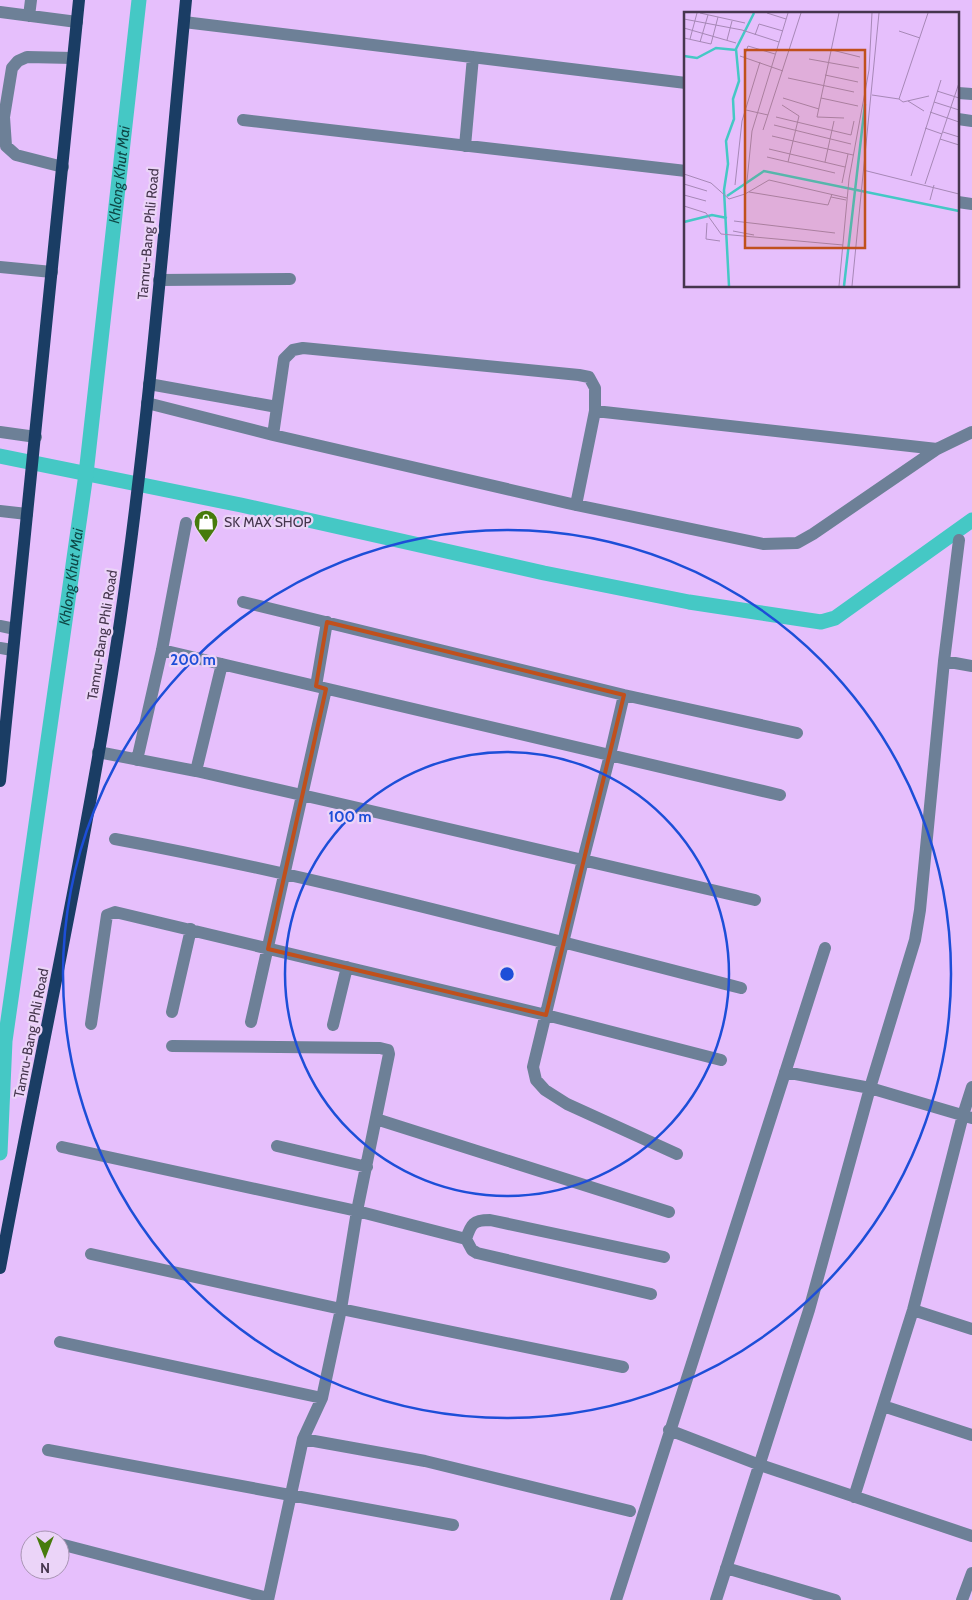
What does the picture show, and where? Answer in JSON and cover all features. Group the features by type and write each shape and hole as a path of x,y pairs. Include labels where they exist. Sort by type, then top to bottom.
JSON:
{"main road":[{"path":"0,781 6,649 15,629 36,438 79,0"},
{"name":"Tamru-Bang Phli Road","path":"0,1268 53,1001 120,624 147,403 186,0"}],"street":[{"path":"29,16 31,0"},
{"path":"0,12 77,22"},
{"path":"184,22 684,83"},
{"path":"63,167 16,155 6,146 4,117 12,68 18,61 27,57 74,58"},
{"path":"466,146 473,57"},
{"path":"243,120 684,171"},
{"path":"0,267 52,272"},
{"path":"159,280 290,279"},
{"path":"273,435 284,358 293,350 302,348 579,374 589,378 595,388 595,411 576,505"},
{"path":"149,384 277,407"},
{"path":"147,403 273,435 576,505 763,544 797,543 937,450 972,432"},
{"path":"595,411 937,450"},
{"path":"0,432 36,438"},
{"path":"0,511 27,514"},
{"path":"137,760 162,650 186,523"},
{"path":"716,1600 810,1310 870,1088 916,940 944,661 959,540"},
{"path":"243,602 624,695 797,733"},
{"path":"251,1022 302,795 321,687 327,622"},
{"path":"0,626 15,629"},
{"path":"162,650 780,795"},
{"path":"944,661 972,666"},
{"path":"196,771 222,664"},
{"path":"624,695 533,1067 536,1080 545,1090 567,1104 677,1154"},
{"path":"98,752 196,771 755,900"},
{"path":"115,839 380,896 741,988"},
{"path":"90,1024 107,915 115,912 546,1015 721,1060"},
{"path":"172,1012 191,929"},
{"path":"616,1600 825,948"},
{"path":"333,1025 346,968"},
{"path":"70,1547 268,1599 292,1497 303,1438 322,1398 357,1211 388,1062 388,1050 385,1048 312,1046 172,1046"},
{"path":"785,1072 870,1088 967,1117"},
{"path":"854,1498 913,1310 967,1117 972,1087"},
{"path":"376,1119 669,1212"},
{"path":"277,1146 367,1167"},
{"path":"62,1147 357,1211 466,1240 472,1250 477,1253 651,1294"},
{"path":"466,1240 473,1224 479,1220 490,1220 664,1257"},
{"path":"91,1254 340,1309 623,1368"},
{"path":"913,1310 972,1329"},
{"path":"60,1342 322,1398"},
{"path":"883,1406 972,1435"},
{"path":"669,1430 854,1498 972,1536"},
{"path":"303,1438 425,1461 630,1511"},
{"path":"48,1450 292,1497 453,1525"},
{"path":"726,1568 835,1600"},
{"path":"962,1600 972,1573"}],"highlighted area":[{"path":"327,622 624,695 546,1015 268,949 326,689 316,686"}],"waterway":[{"name":"Khlong Khut Mai","path":"0,1153 5,1041 86,474 139,0"},
{"path":"0,456 241,505 544,573 689,602 821,622 835,618 972,520"}],"place":[{"name":"SK MAX SHOP","path":"206,543"}]}
